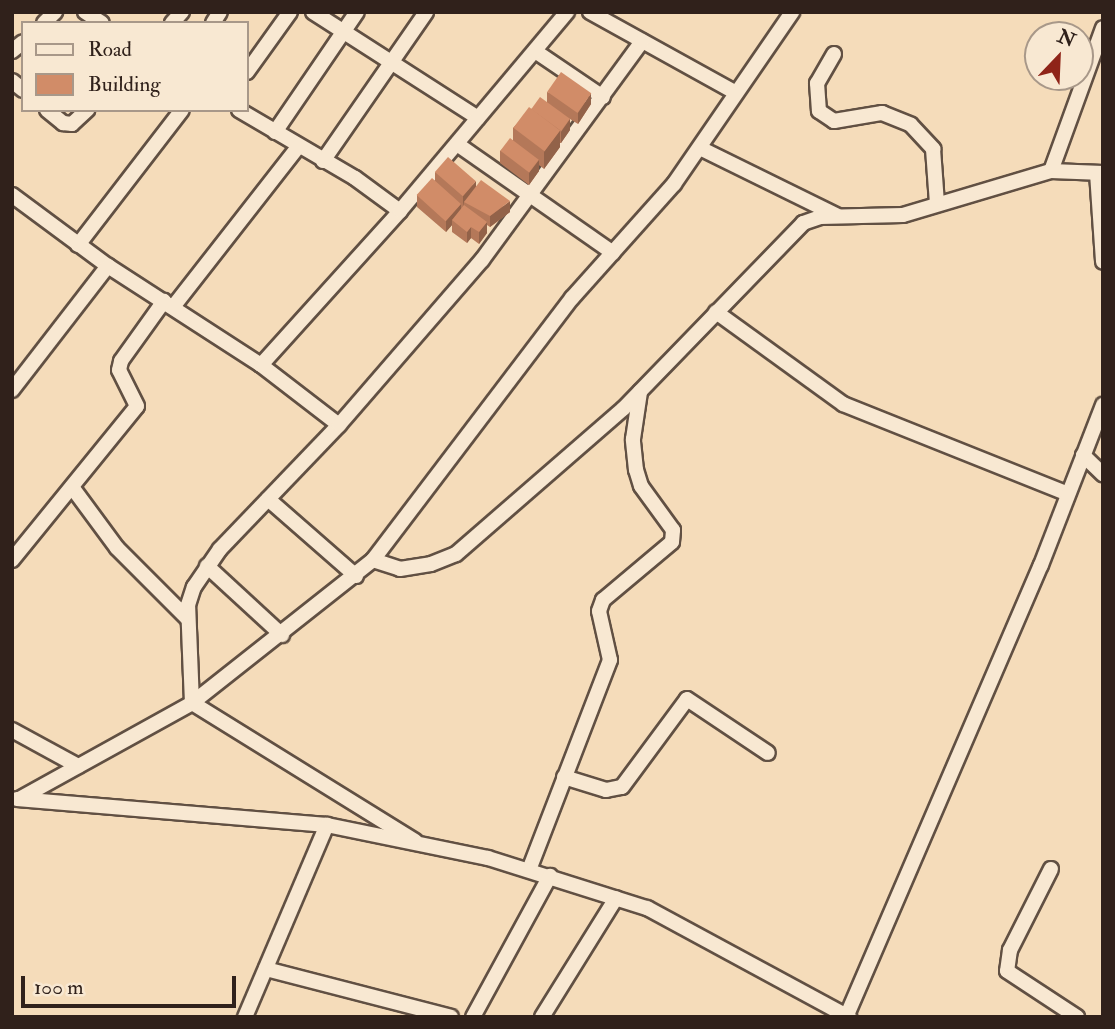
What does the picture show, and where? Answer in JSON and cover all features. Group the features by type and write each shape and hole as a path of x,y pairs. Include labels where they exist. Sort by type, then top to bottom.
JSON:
{"street":[{"path":"248,71 290,12"},
{"path":"313,12 478,118"},
{"path":"275,132 357,12"},
{"path":"323,161 426,12"},
{"path":"261,366 400,211 567,12"},
{"path":"590,12 736,93"},
{"path":"15,799 192,702 282,635 373,560 572,298 674,184 792,12"},
{"path":"1051,171 1103,28"},
{"path":"192,702 188,619 194,587 207,566 339,425 482,260 604,97 642,41"},
{"path":"535,51 604,97"},
{"path":"834,54 817,83 819,111 834,121 882,113 911,125 933,149 937,204"},
{"path":"49,112 63,123 72,124 85,112"},
{"path":"78,245 181,112"},
{"path":"242,112 362,182 400,211"},
{"path":"457,144 532,192 613,253"},
{"path":"12,560 137,406 119,370 121,361 299,146"},
{"path":"700,148 840,217"},
{"path":"373,560 400,569 431,564 456,554 640,392 803,223 840,217 883,218 1051,171 1100,173 1103,262"},
{"path":"12,215 17,199 107,266 261,366 339,425"},
{"path":"12,390 107,266"},
{"path":"716,312 843,404 1068,494"},
{"path":"529,870 610,660 599,611 603,600 672,542 673,530 641,486 636,470 633,439 640,392"},
{"path":"15,799 327,825 415,841 529,870 647,908 840,1014 1068,494 1103,405"},
{"path":"1083,455 1103,474"},
{"path":"72,487 117,548 188,619"},
{"path":"268,499 356,576"},
{"path":"207,566 282,635"},
{"path":"564,777 606,790 622,787 687,699 768,753"},
{"path":"192,702 415,841"},
{"path":"12,730 78,766"},
{"path":"245,1017 327,825"},
{"path":"1051,869 1010,950 1007,971 1077,1017"},
{"path":"473,1017 550,876"},
{"path":"542,1017 616,898"},
{"path":"266,970 451,1017"}],"building":[{"path":"561,72 591,93 578,113 547,92"},
{"path":"540,97 570,119 561,131 531,109"},
{"path":"529,107 560,130 544,151 513,128"},
{"path":"510,138 539,160 529,172 500,151"},
{"path":"448,157 476,181 463,196 435,172"},
{"path":"432,178 461,204 446,221 417,195"},
{"path":"481,180 510,201 490,216 464,202"},
{"path":"464,205 487,222 479,232 471,227 467,232 452,220"}]}
